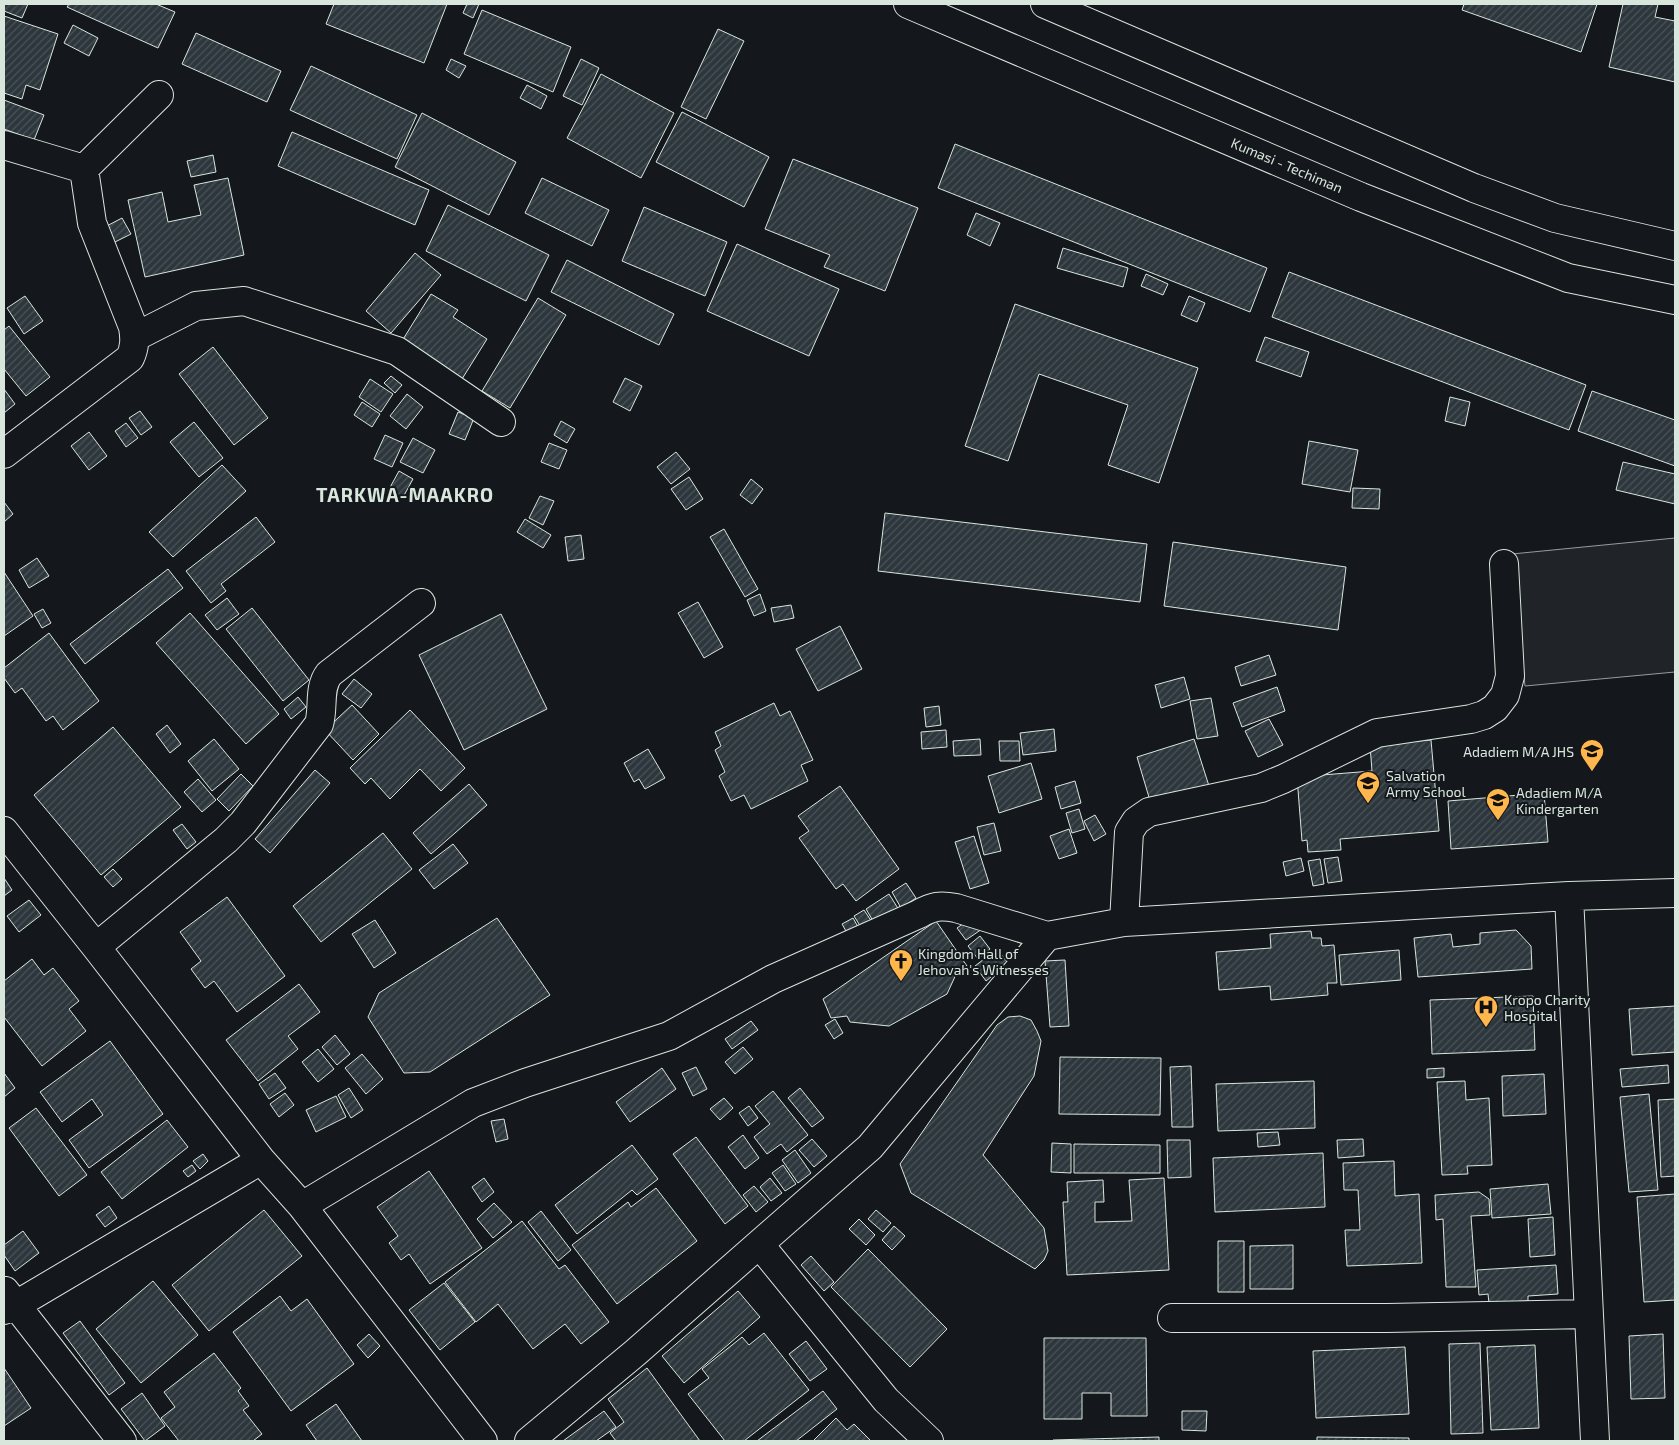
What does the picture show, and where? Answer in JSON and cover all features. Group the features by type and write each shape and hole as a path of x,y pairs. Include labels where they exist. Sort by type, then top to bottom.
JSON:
{"main road":[{"name":"Kumasi - Techiman","path":"908,4 1361,197 1568,278 1675,300"},
{"path":"1045,4 1474,188 1555,218 1675,246"},
{"path":"84,169 159,95"},
{"path":"4,146 84,169"},
{"path":"4,454 130,358 134,348 135,337 133,327 92,223 84,169"},
{"path":"135,337 196,306 244,301 397,351 501,422"},
{"path":"1124,922 1129,832 1136,820 1149,812 1261,788 1283,780 1377,733 1471,719 1484,715 1494,708 1505,695 1510,676 1504,564"},
{"path":"96,947 226,840 243,823 319,724 324,680 328,674 421,603"},
{"path":"4,831 261,1160 302,1206 483,1441"},
{"path":"302,1206 473,1103 525,1083 669,1036 773,979 930,908 943,905 1047,936 1124,922 1569,896 1675,892"},
{"path":"1569,896 1595,1441"},
{"path":"529,1441 635,1353 870,1147 1047,936"},
{"path":"122,1441 8,1302 261,1160"},
{"path":"760,1245 886,1400 929,1441"},
{"path":"1172,1318 1387,1318 1588,1314"}],"shaded area":[{"path":"1675,538 1675,672 1525,686 1512,554"}],"building":[{"path":"4,4 28,4 22,18 4,11"},
{"path":"69,4 156,4 175,12 158,48 67,7"},
{"path":"334,4 447,4 424,63 326,24"},
{"path":"467,4 479,4 473,18 463,13"},
{"path":"1464,4 1597,4 1581,52 1462,10"},
{"path":"1623,4 1658,4 1655,17 1675,21 1675,82 1609,67"},
{"path":"482,10 571,47 553,92 464,54"},
{"path":"4,16 58,34 40,90 26,85 22,99 4,93"},
{"path":"73,25 98,38 89,56 64,43"},
{"path":"718,29 744,41 706,119 681,107"},
{"path":"196,33 281,71 267,102 182,64"},
{"path":"451,59 466,66 459,78 446,70"},
{"path":"581,59 599,68 582,105 563,96"},
{"path":"311,66 417,115 397,159 290,110"},
{"path":"601,74 674,113 641,178 567,138"},
{"path":"527,85 547,96 541,109 520,98"},
{"path":"4,100 44,115 34,140 4,129"},
{"path":"682,112 769,157 744,207 656,162"},
{"path":"422,113 516,162 489,215 395,167"},
{"path":"292,132 429,190 415,225 278,166"},
{"path":"955,144 1267,268 1250,312 938,188"},
{"path":"213,155 216,172 191,177 187,161"},
{"path":"793,159 918,208 885,291 824,267 830,255 765,229"},
{"path":"228,178 244,255 145,277 128,200 162,192 168,222 201,215 194,185"},
{"path":"542,178 609,210 592,246 525,213"},
{"path":"448,205 549,255 526,301 426,251"},
{"path":"644,207 727,242 705,296 622,261"},
{"path":"976,213 1000,223 990,246 967,235"},
{"path":"122,218 131,234 111,244 103,228"},
{"path":"737,244 839,289 809,356 707,311"},
{"path":"1063,248 1128,268 1123,287 1057,268"},
{"path":"415,253 441,275 391,333 366,311"},
{"path":"567,260 674,314 659,345 551,292"},
{"path":"1289,272 1586,385 1569,430 1272,317"},
{"path":"1146,274 1168,284 1163,295 1141,286"},
{"path":"431,294 458,310 453,317 487,339 462,379 402,341"},
{"path":"25,296 43,321 24,334 7,308"},
{"path":"1189,296 1205,303 1197,322 1181,315"},
{"path":"538,298 566,315 510,408 482,391"},
{"path":"1015,304 1198,368 1159,483 1108,465 1128,405 1039,374 1008,461 965,446"},
{"path":"9,326 50,377 26,396 4,369 4,330"},
{"path":"1265,337 1309,352 1301,377 1256,361"},
{"path":"213,347 268,418 234,445 179,374"},
{"path":"391,376 402,385 395,393 384,383"},
{"path":"625,378 642,386 630,411 613,402"},
{"path":"370,379 393,394 381,412 359,397"},
{"path":"4,389 15,404 4,413"},
{"path":"1592,391 1675,420 1675,466 1578,431"},
{"path":"407,394 423,407 406,429 390,416"},
{"path":"1450,397 1470,402 1465,426 1445,421"},
{"path":"362,402 380,414 372,427 354,415"},
{"path":"140,411 152,427 141,435 129,418"},
{"path":"458,412 474,418 465,440 449,434"},
{"path":"561,421 575,429 567,443 554,435"},
{"path":"194,422 223,458 199,477 170,442"},
{"path":"126,423 138,438 126,447 115,431"},
{"path":"89,432 107,456 89,470 71,446"},
{"path":"385,435 403,443 392,467 374,459"},
{"path":"413,438 435,450 423,473 400,462"},
{"path":"1309,441 1358,450 1350,492 1302,484"},
{"path":"549,443 567,450 559,469 541,462"},
{"path":"676,452 690,469 671,484 657,467"},
{"path":"1623,462 1675,474 1675,504 1616,490"},
{"path":"222,465 246,491 173,557 149,532"},
{"path":"399,471 413,479 402,499 388,491"},
{"path":"689,477 703,499 686,510 671,489"},
{"path":"751,479 763,489 752,504 740,495"},
{"path":"1353,488 1380,489 1379,509 1352,508"},
{"path":"540,496 554,501 543,525 529,518"},
{"path":"4,502 13,514 4,522"},
{"path":"885,513 1147,544 1140,602 878,571"},
{"path":"256,517 275,542 221,584 226,591 211,603 186,571"},
{"path":"525,519 551,535 543,548 517,532"},
{"path":"724,529 758,589 745,597 710,537"},
{"path":"581,535 584,559 568,561 565,537"},
{"path":"1173,542 1346,567 1338,630 1164,606"},
{"path":"37,558 49,576 29,588 19,570"},
{"path":"168,569 183,588 85,664 70,644"},
{"path":"4,572 33,616 4,636"},
{"path":"760,594 766,611 754,616 747,600"},
{"path":"227,598 239,614 217,630 205,615"},
{"path":"698,602 723,647 704,658 678,613"},
{"path":"791,605 794,618 774,622 771,608"},
{"path":"252,608 309,680 283,701 226,629"},
{"path":"43,609 51,623 42,628 34,614"},
{"path":"190,613 279,714 246,744 156,643"},
{"path":"501,614 547,709 464,750 419,655"},
{"path":"840,626 862,669 818,691 796,649"},
{"path":"49,633 99,701 63,730 53,716 46,721 22,688 15,693 4,678 4,668"},
{"path":"1269,655 1276,675 1241,686 1235,667"},
{"path":"1184,677 1190,699 1161,708 1155,685"},
{"path":"354,679 372,694 361,708 342,694"},
{"path":"1277,687 1285,711 1242,727 1233,703"},
{"path":"298,697 306,707 291,719 284,709"},
{"path":"1211,698 1218,736 1197,739 1190,701"},
{"path":"774,703 780,716 790,711 813,760 801,765 808,781 751,809 744,795 731,801 719,776 725,772 715,750 721,746 715,732"},
{"path":"352,705 379,734 353,760 325,730"},
{"path":"939,706 941,725 926,727 924,708"},
{"path":"410,710 465,768 441,791 420,769 390,799 371,778 365,784 350,768"},
{"path":"1269,719 1283,745 1258,757 1245,731"},
{"path":"167,725 181,744 170,753 156,734"},
{"path":"113,727 181,807 101,875 34,795"},
{"path":"1054,729 1056,751 1023,755 1020,733"},
{"path":"946,730 947,747 922,749 921,732"},
{"path":"214,739 239,769 212,791 188,761"},
{"path":"980,739 981,755 954,756 953,741"},
{"path":"1194,739 1209,786 1151,804 1137,757"},
{"name":"Salvation Army School","path":"1431,740 1439,831 1340,839 1341,850 1308,852 1307,840 1302,841 1297,777 1372,771 1370,745"},
{"path":"999,741 1019,741 1020,761 1000,761"},
{"path":"648,749 665,778 645,789 639,779 634,782 624,763"},
{"path":"1031,763 1042,799 999,813 988,776"},
{"path":"315,770 330,783 270,853 255,839"},
{"path":"241,774 253,786 229,811 217,799"},
{"path":"198,779 216,800 202,812 184,792"},
{"path":"1075,781 1081,803 1061,809 1055,787"},
{"path":"469,784 487,805 431,854 413,833"},
{"path":"840,786 899,869 856,901 843,884 836,889 799,838 809,831 798,816"},
{"name":"Adadiem M/A Kindergarten","path":"1544,793 1548,842 1451,849 1448,801"},
{"path":"1079,809 1085,829 1072,833 1066,813"},
{"path":"1095,815 1106,834 1094,841 1084,821"},
{"path":"994,823 1001,851 984,855 977,827"},
{"path":"182,824 196,842 187,849 173,830"},
{"path":"1069,829 1077,853 1059,859 1050,836"},
{"path":"383,833 412,869 321,942 293,906"},
{"path":"974,836 989,883 970,889 955,842"},
{"path":"453,844 468,863 434,889 419,870"},
{"path":"1338,857 1342,881 1328,883 1324,859"},
{"path":"1301,858 1304,871 1286,876 1283,862"},
{"path":"1320,859 1324,884 1313,886 1308,861"},
{"path":"113,869 122,879 113,887 104,877"},
{"path":"4,878 12,890 4,896"},
{"path":"906,883 916,898 901,908 892,892"},
{"path":"889,894 899,910 876,926 866,909"},
{"path":"227,897 285,976 237,1012 214,981 205,988 191,969 201,961 180,932"},
{"path":"29,900 41,915 19,932 7,916"},
{"path":"864,910 874,925 864,932 854,916"},
{"path":"973,917 982,929 966,940 957,928"},
{"path":"497,918 550,995 430,1072 404,1073 368,1017 379,993"},
{"path":"853,918 862,934 851,940 842,924"},
{"path":"375,920 396,953 374,968 352,934"},
{"name":"Kingdom Hall of Jehovah's Witnesses","path":"936,921 967,966 958,970 947,994 889,1026 850,1022 847,1016 831,1018 823,999"},
{"path":"1516,930 1531,946 1532,969 1418,977 1414,938 1451,934 1453,947 1480,944 1480,933"},
{"path":"1311,931 1312,938 1321,938 1322,946 1334,945 1337,983 1327,983 1328,995 1271,1000 1270,986 1219,990 1216,952 1271,948 1270,934"},
{"path":"980,936 990,949 978,959 968,946"},
{"path":"997,949 1008,963 986,981 975,966"},
{"path":"1399,950 1401,980 1341,985 1339,955"},
{"path":"32,959 44,975 53,968 79,1001 69,1009 86,1031 42,1066 4,1017 4,981"},
{"path":"1065,960 1069,1026 1050,1027 1045,961"},
{"path":"299,984 320,1012 288,1036 298,1049 258,1081 226,1040"},
{"path":"1533,996 1535,1050 1432,1054 1430,1000"},
{"path":"1675,1006 1675,1052 1632,1055 1629,1009"},
{"path":"1020,1016 1031,1020 1041,1041 1034,1076 983,1155 1044,1228 1048,1251 1044,1260 1035,1269 911,1193 900,1164 997,1025 1008,1017"},
{"path":"835,1019 843,1033 834,1039 825,1025"},
{"path":"751,1021 758,1030 732,1049 725,1039"},
{"path":"335,1035 350,1054 337,1065 322,1047"},
{"path":"110,1041 163,1114 89,1168 69,1140 103,1115 92,1099 62,1122 40,1092"},
{"path":"743,1047 753,1059 735,1074 725,1062"},
{"path":"318,1049 334,1069 318,1082 302,1062"},
{"path":"362,1054 383,1079 366,1094 345,1068"},
{"path":"1060,1057 1161,1058 1160,1115 1059,1114"},
{"path":"1668,1065 1669,1083 1622,1087 1620,1069"},
{"path":"1191,1066 1193,1127 1172,1127 1170,1067"},
{"path":"696,1067 707,1089 693,1096 682,1073"},
{"path":"662,1068 676,1089 630,1122 616,1102"},
{"path":"1444,1068 1444,1077 1427,1078 1427,1069"},
{"path":"4,1073 15,1088 4,1097"},
{"path":"275,1073 286,1088 269,1099 259,1084"},
{"path":"1544,1074 1546,1114 1503,1116 1502,1076"},
{"path":"1314,1081 1315,1128 1218,1131 1216,1084"},
{"path":"1465,1081 1466,1100 1489,1098 1492,1165 1467,1166 1468,1174 1442,1175 1437,1082"},
{"path":"349,1088 363,1110 351,1118 338,1095"},
{"path":"800,1088 824,1118 812,1127 788,1098"},
{"path":"773,1091 808,1135 787,1152 781,1144 767,1154 754,1137 770,1124 755,1106"},
{"path":"285,1093 294,1105 279,1117 270,1104"},
{"path":"1649,1094 1658,1190 1629,1192 1620,1097"},
{"path":"336,1096 346,1117 316,1132 306,1110"},
{"path":"724,1098 733,1108 720,1120 710,1109"},
{"path":"1675,1099 1675,1176 1661,1177 1658,1100"},
{"path":"749,1106 758,1118 748,1126 739,1113"},
{"path":"36,1108 87,1175 59,1196 9,1128"},
{"path":"504,1119 508,1139 496,1142 491,1121"},
{"path":"167,1120 188,1147 122,1199 101,1172"},
{"path":"1278,1132 1280,1145 1258,1147 1257,1133"},
{"path":"743,1135 759,1158 745,1169 728,1147"},
{"path":"696,1137 748,1206 725,1224 673,1154"},
{"path":"812,1139 827,1156 814,1167 799,1150"},
{"path":"1363,1139 1364,1156 1338,1158 1337,1140"},
{"path":"1167,1140 1190,1140 1191,1177 1168,1178"},
{"path":"1052,1143 1071,1144 1071,1173 1051,1172"},
{"path":"1074,1144 1160,1145 1160,1173 1074,1173"},
{"path":"632,1145 658,1179 637,1195 632,1190 577,1234 555,1205"},
{"path":"795,1150 811,1173 798,1183 782,1160"},
{"path":"1323,1153 1325,1207 1215,1212 1213,1158"},
{"path":"203,1154 208,1161 200,1169 193,1161"},
{"path":"1394,1161 1395,1196 1419,1194 1422,1263 1347,1266 1345,1230 1360,1230 1358,1190 1344,1190 1343,1163"},
{"path":"192,1165 196,1171 188,1177 183,1171"},
{"path":"783,1165 796,1184 785,1191 772,1173"},
{"path":"429,1171 482,1248 430,1284 409,1254 401,1260 389,1243 398,1236 377,1207"},
{"path":"484,1178 494,1192 482,1202 472,1187"},
{"path":"770,1178 782,1193 771,1201 760,1187"},
{"path":"1164,1178 1169,1270 1067,1275 1063,1202 1068,1202 1067,1182 1103,1180 1104,1202 1095,1202 1095,1222 1132,1221 1129,1180"},
{"path":"1548,1184 1551,1214 1492,1218 1490,1189"},
{"path":"754,1186 768,1202 756,1212 743,1195"},
{"path":"656,1188 697,1241 617,1304 572,1245 628,1202 631,1207"},
{"path":"1479,1192 1489,1199 1490,1215 1471,1216 1476,1287 1446,1287 1443,1219 1436,1220 1435,1195"},
{"path":"1675,1194 1675,1300 1644,1302 1637,1197"},
{"path":"494,1203 512,1222 493,1238 477,1219"},
{"path":"109,1206 117,1218 105,1227 96,1215"},
{"path":"264,1210 302,1256 209,1331 172,1285"},
{"path":"876,1210 891,1223 883,1232 868,1219"},
{"path":"541,1211 571,1250 558,1261 528,1222"},
{"path":"1553,1217 1555,1255 1530,1257 1528,1219"},
{"path":"859,1219 875,1235 866,1245 849,1229"},
{"path":"522,1221 559,1269 565,1265 609,1322 581,1344 565,1324 533,1349 498,1304 476,1322 445,1282"},
{"path":"894,1226 905,1236 892,1250 882,1240"},
{"path":"23,1231 39,1253 15,1271 4,1255 4,1245"},
{"path":"1218,1241 1244,1241 1244,1292 1218,1292"},
{"path":"1293,1245 1293,1289 1250,1289 1250,1246"},
{"path":"868,1249 947,1329 910,1367 831,1287"},
{"path":"811,1256 834,1282 824,1291 801,1265"},
{"path":"1556,1265 1558,1294 1528,1296 1528,1301 1489,1303 1488,1294 1479,1295 1477,1270"},
{"path":"153,1281 198,1335 141,1383 96,1329"},
{"path":"444,1283 475,1322 440,1350 409,1310"},
{"path":"738,1291 760,1317 684,1383 662,1356"},
{"path":"280,1296 291,1311 307,1299 354,1364 291,1411 233,1332"},
{"path":"80,1321 125,1383 109,1395 63,1333"},
{"path":"764,1333 809,1390 744,1441 725,1441 688,1394 709,1378 702,1369 742,1337 749,1345"},
{"path":"369,1334 380,1346 368,1358 357,1345"},
{"path":"1663,1334 1665,1398 1631,1399 1629,1336"},
{"path":"1044,1338 1146,1338 1147,1416 1111,1416 1111,1393 1082,1393 1082,1419 1044,1419"},
{"path":"806,1341 827,1369 810,1381 789,1354"},
{"path":"1480,1343 1483,1433 1451,1434 1449,1344"},
{"path":"1535,1345 1539,1428 1491,1430 1487,1347"},
{"path":"1405,1347 1409,1414 1316,1418 1313,1351"},
{"path":"214,1353 241,1388 238,1391 249,1406 243,1410 262,1434 253,1441 179,1441 161,1418 175,1407 164,1392"},
{"path":"4,1368 31,1408 4,1426"},
{"path":"647,1368 700,1441 616,1441 610,1433 624,1422 608,1399"},
{"path":"823,1391 837,1409 796,1441 757,1441"},
{"path":"142,1393 165,1426 145,1441 121,1409"},
{"path":"336,1404 362,1441 317,1441 306,1425"},
{"path":"604,1411 616,1427 596,1441 563,1441"},
{"path":"1182,1411 1207,1411 1206,1431 1182,1430"},
{"path":"836,1418 847,1430 854,1424 871,1441 813,1441"},
{"path":"1159,1437 1159,1441 1053,1441 1053,1440"},
{"path":"1317,1437 1409,1438 1409,1441 1317,1441"}],"place":[{"name":"Adadiem M/A JHS","path":"1592,772"},
{"name":"Salvation Army School","path":"1368,804"},
{"name":"Adadiem M/A Kindergarten","path":"1498,821"},
{"name":"Kingdom Hall of Jehovah's Witnesses","path":"901,982"},
{"name":"Kropo Charity Hospital","path":"1486,1028"}],"district":[{"name":"TARKWA-MAAKRO","path":"405,494"}]}
